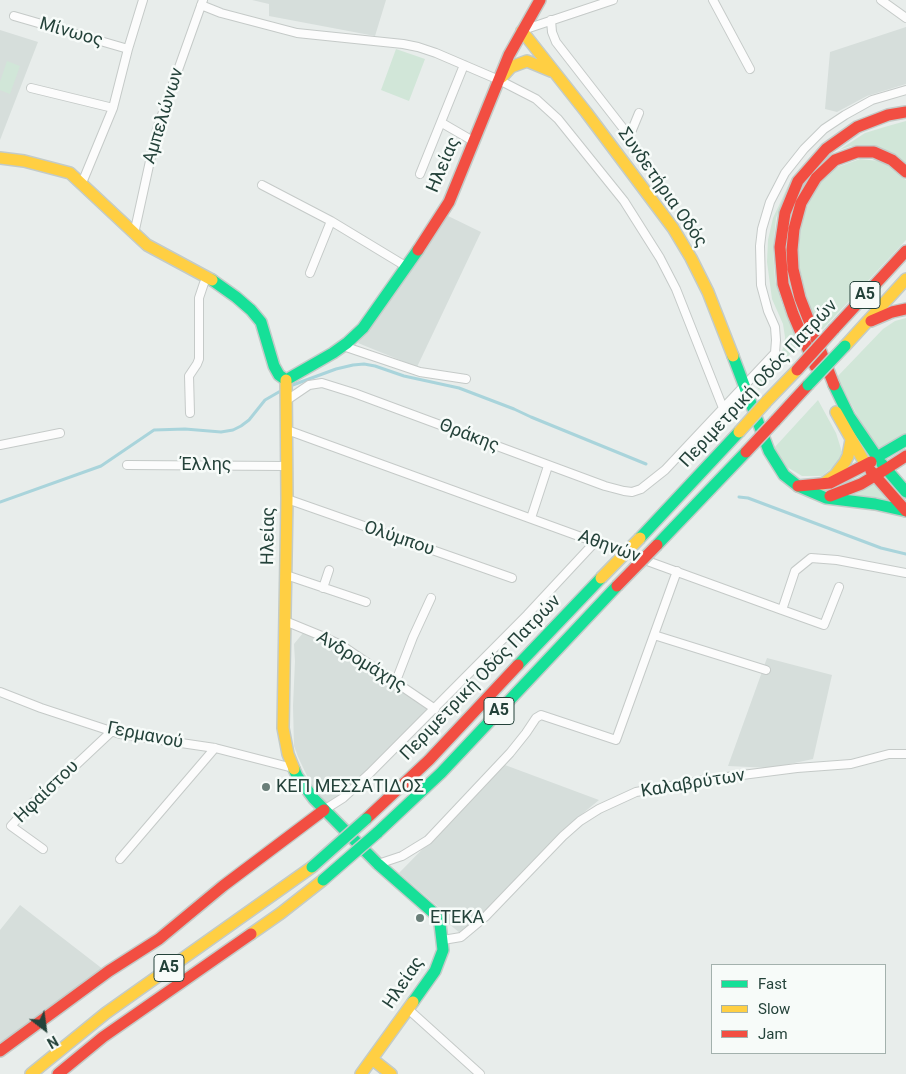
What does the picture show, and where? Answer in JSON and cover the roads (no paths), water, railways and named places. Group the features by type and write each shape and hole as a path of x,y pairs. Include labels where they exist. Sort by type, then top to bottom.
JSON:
{"main road":[{"name":"Ηλείας","path":"362,1074 435,971 443,950 443,940 440,924 434,914 378,864 324,810 305,788 293,768 286,748 283,728 286,575 286,389 343,346 363,328 407,267 449,202 509,55 540,0"},
{"name":"Συνδετήρια Οδός","path":"522,31 557,74 668,221 691,258 708,292 776,464 784,476 798,486 826,498 875,504 906,511"},
{"path":"499,80 511,67 527,61 557,74"},
{"path":"906,112 888,116 857,128 826,149 798,181 785,213 780,248 783,284 792,314 837,415 866,465 906,511"},
{"path":"906,172 892,160 874,152 857,152 835,160 821,172 805,195 796,220 792,240 792,264 798,292 830,375 849,416 877,457 906,492"},
{"path":"0,158 17,159 70,173 134,234 161,254 207,278 236,297 258,317 265,331 277,371 286,389"},
{"name":"Περιμετρική Οδός Πατρών","path":"31,1074 106,1012 312,867 429,760 797,370 906,249"},
{"name":"Περιμετρική Οδός Πατρών","path":"58,1074 103,1037 281,913 323,880 441,773 746,452 906,279"},
{"path":"865,324 892,312 906,309"},
{"path":"823,484 835,475 845,462 851,440"},
{"path":"798,486 823,484 841,479 906,440"},
{"path":"826,498 846,491 906,456"},
{"path":"0,1052 109,971 159,939 223,886 324,810"},
{"path":"372,1059 391,1074"}],"street":[{"path":"82,184 113,108 143,0"},
{"path":"522,31 613,0"},
{"path":"713,0 750,69"},
{"path":"881,0 906,18"},
{"path":"202,2 221,13 298,33 411,46 436,53 528,94 548,109 624,201 668,272 723,408 775,353 775,327 761,285 760,246 762,229 770,202 785,173 804,149 824,129 845,114 872,100 906,90"},
{"name":"Αμπελώνων","path":"134,234 157,129 202,2"},
{"name":"Μίνωος","path":"14,16 128,49"},
{"path":"551,20 552,32 556,42 626,132 632,130 639,113"},
{"path":"420,174 464,65"},
{"path":"31,88 113,108"},
{"path":"442,123 473,140"},
{"path":"262,185 331,221 407,267"},
{"path":"310,273 331,221"},
{"path":"190,413 189,376 198,364 199,359 199,298 207,278"},
{"path":"343,346 420,372 466,379"},
{"name":"Θράκης","path":"286,389 322,383 354,392 548,466 632,492 641,489 653,481 723,408"},
{"name":"Αθηνών","path":"286,430 824,625 839,587"},
{"path":"0,445 60,433"},
{"name":"Έλλης","path":"126,465 286,466"},
{"path":"531,518 548,466"},
{"name":"Ολύμπου","path":"286,499 512,578"},
{"path":"324,810 354,789 435,709 595,542"},
{"path":"782,610 795,570 811,558 837,560 906,573"},
{"path":"323,588 329,570"},
{"path":"378,864 402,856 428,840 520,741 536,718 542,715 616,740 677,571"},
{"path":"286,575 366,602"},
{"path":"396,681 431,598"},
{"name":"Ανδρομάχης","path":"285,621 340,645 435,709"},
{"path":"654,635 766,670"},
{"name":"Γερμανού","path":"0,692 41,708 130,737 215,748 293,768"},
{"name":"Ηφαίστου","path":"44,849 11,826 32,803 45,794 111,732"},
{"path":"120,859 215,748"},
{"name":"Καλαβρύτων","path":"443,940 461,937 485,917 563,836 580,821 599,809 636,792 711,779 797,768 851,764 889,754 906,754"},
{"path":"408,1009 480,1074"}],"waterway":[{"path":"290,386 336,369 364,364 375,366 404,376 459,388 646,464"},
{"path":"0,502 101,466 154,430 185,429 221,432 233,430 249,420 265,400 284,389"},
{"path":"739,497 748,498 881,548 906,554"}],"place":[{"name":"ΚΕΠ ΜΕΣΣΑΤΙΔΟΣ","path":"266,787"},
{"name":"ΕΤΕΚΑ","path":"420,918"}]}
